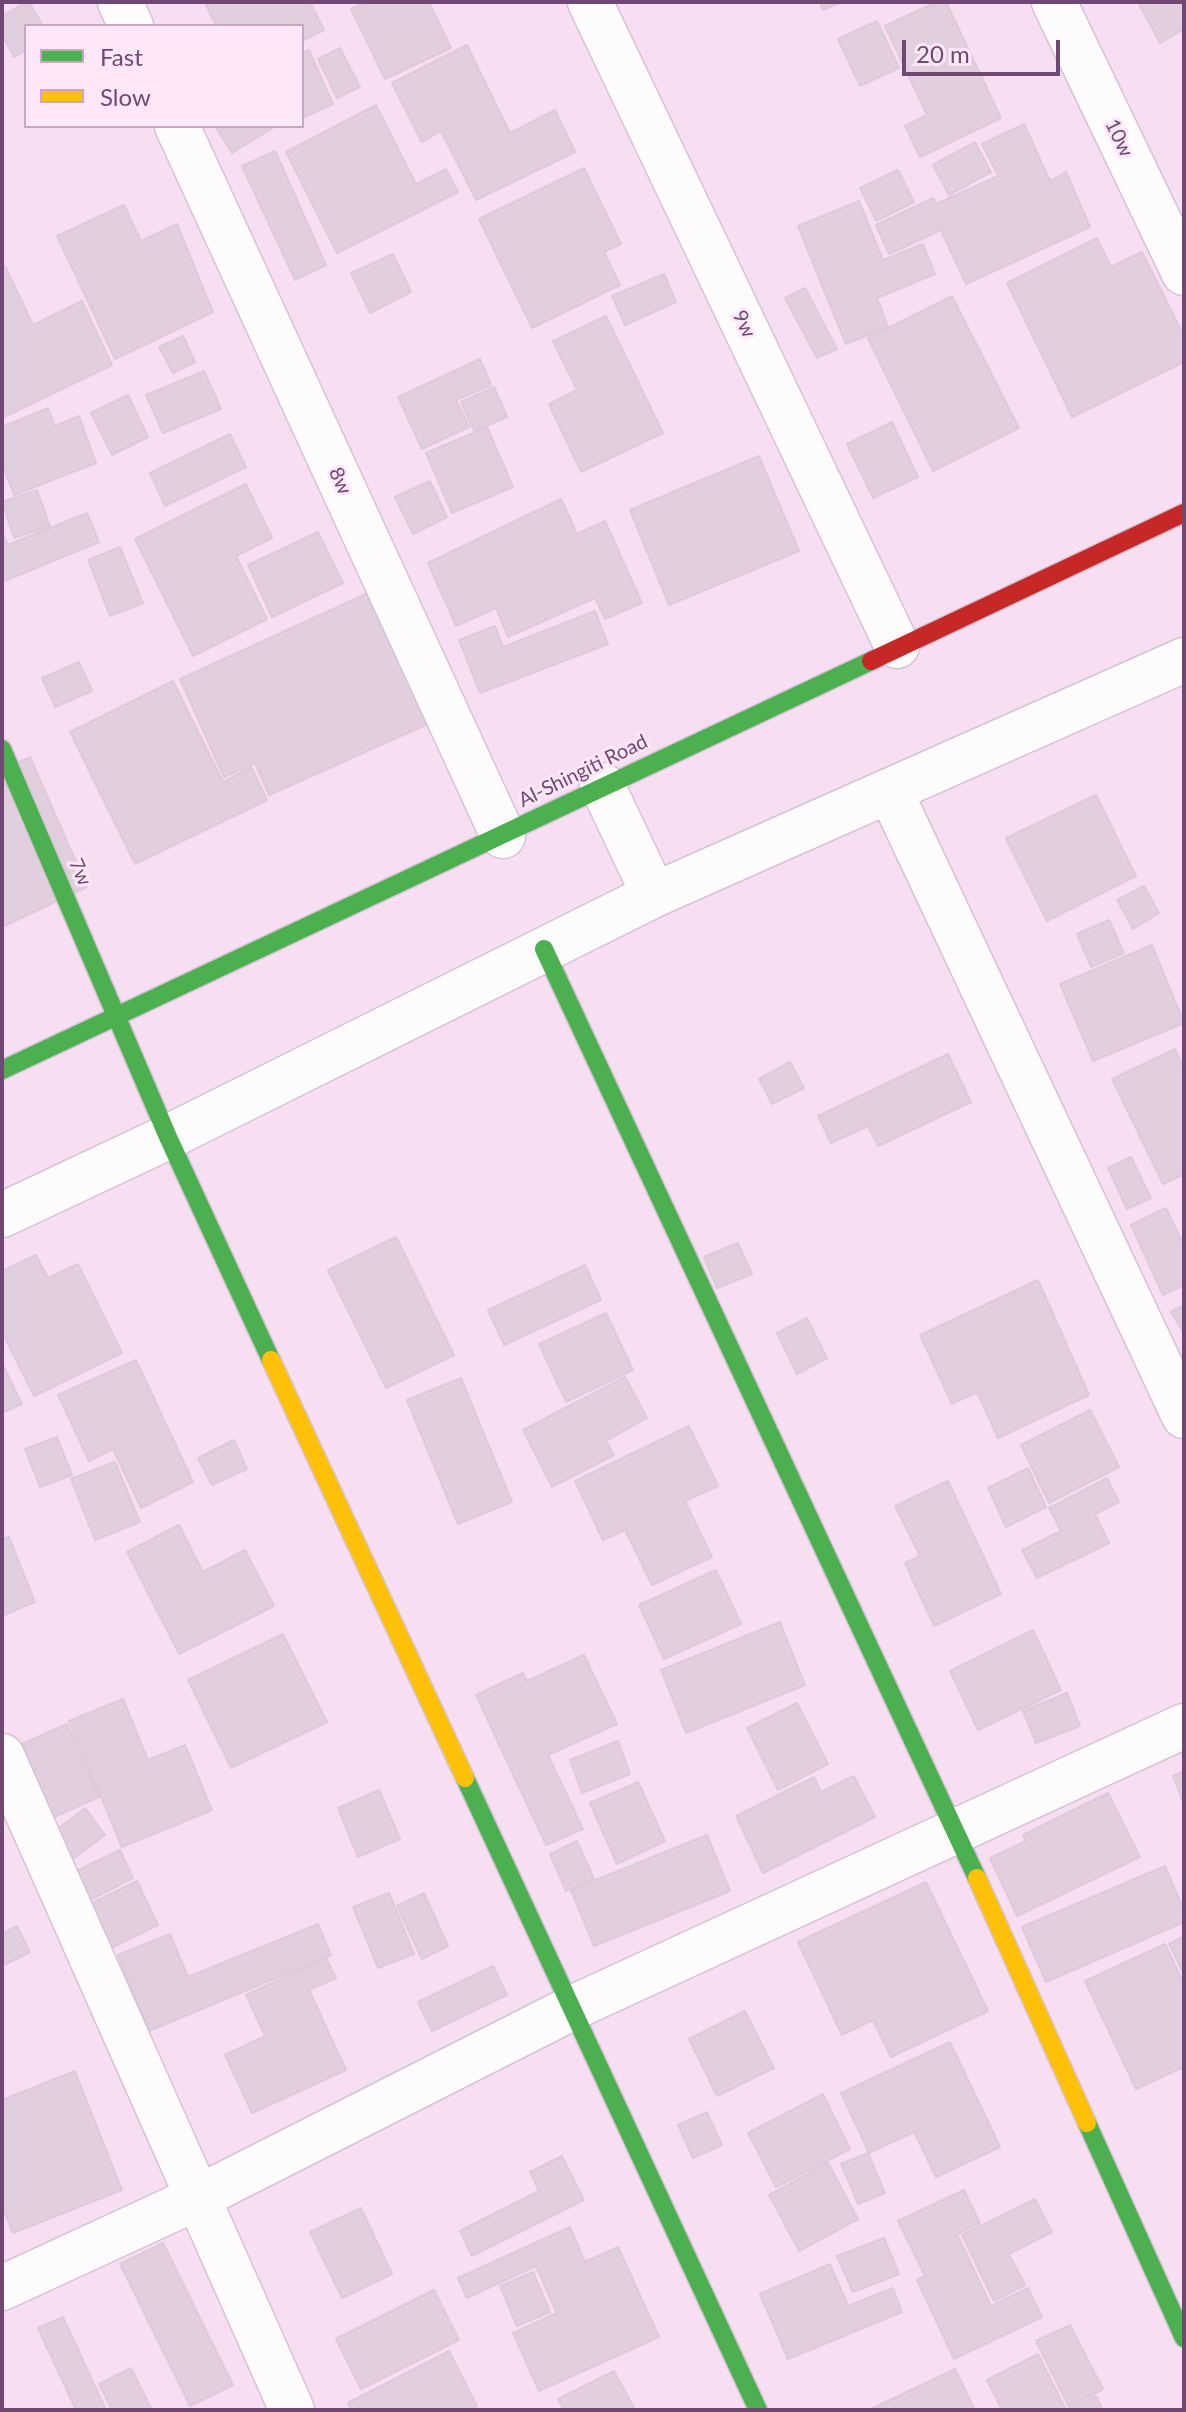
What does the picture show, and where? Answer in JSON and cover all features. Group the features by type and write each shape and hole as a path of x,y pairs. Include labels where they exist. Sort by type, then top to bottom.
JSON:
{"street":[{"path":"120,2 130,24"},
{"name":"9w","path":"590,2 897,646"},
{"name":"10w","path":"1054,2 1184,273"},
{"name":"8w","path":"178,128 503,836"},
{"name":"Al-Shingiti Road","path":"2,1070 1184,513"},
{"path":"2,1215 168,1137 654,895 1184,660"},
{"name":"7w","path":"2,749 118,1014 168,1137 758,2410"},
{"path":"602,785 654,895"},
{"path":"890,791 1184,1416"},
{"path":"544,949 956,1831 1045,2035 1184,2338"},
{"path":"2,2288 197,2198 570,2009 1184,1726"},
{"path":"2,1756 292,2410"}],"shaded area":[{"path":"2,2 1184,2 1184,2410 2,2410"}],"building":[{"path":"29,2 42,24 24,24 24,51 14,57 2,35 2,16"},
{"path":"212,2 310,2 324,30 304,40 304,24 215,24 206,5"},
{"path":"366,2 429,2 451,48 385,79 351,9"},
{"path":"820,2 842,2 823,10"},
{"path":"936,2 946,2 1001,118 920,157 905,126 927,115 885,26"},
{"path":"1138,2 1184,2 1184,29 1160,43"},
{"path":"877,21 899,68 860,86 838,39"},
{"path":"467,45 510,133 555,110 575,152 476,200 441,131 422,142 392,83"},
{"path":"340,48 360,87 337,98 318,59"},
{"path":"309,50 333,104 304,117 304,52"},
{"path":"376,105 416,184 446,169 458,192 337,253 286,152"},
{"path":"1024,124 1050,181 1066,172 1090,227 966,284 941,230 889,254 876,225 933,198 936,204 998,176 982,144"},
{"path":"216,128 273,128 232,153"},
{"path":"975,142 991,172 949,195 933,165"},
{"path":"275,151 326,265 295,280 242,166"},
{"path":"584,168 621,244 604,252 620,285 532,328 479,219"},
{"path":"898,170 914,202 876,221 860,188"},
{"path":"859,201 883,260 923,244 935,274 877,298 888,327 846,344 798,226"},
{"path":"124,205 141,241 177,224 213,312 115,359 57,236"},
{"path":"1097,238 1111,267 1142,252 1184,336 1184,362 1072,417 1007,283"},
{"path":"393,254 411,292 370,313 351,273"},
{"path":"5,266 33,325 82,301 112,365 2,418 2,268"},
{"path":"664,274 676,302 625,325 612,296"},
{"path":"805,288 837,349 817,358 785,298"},
{"path":"952,296 1019,428 933,471 868,338"},
{"path":"606,316 663,433 581,472 549,404 577,390 553,341"},
{"path":"183,336 195,362 173,373 159,347"},
{"path":"480,359 491,385 456,400 469,427 422,449 398,397"},
{"path":"204,371 221,409 163,433 146,395"},
{"path":"494,387 507,417 474,431 461,402"},
{"path":"128,395 148,437 112,455 91,413"},
{"path":"48,408 55,426 79,416 96,463 14,495 2,464 2,427"},
{"path":"892,422 918,477 873,498 847,444"},
{"path":"487,427 513,487 452,513 426,453"},
{"path":"230,434 246,467 165,506 150,473"},
{"path":"759,456 799,551 669,605 630,510"},
{"path":"430,481 447,517 413,534 395,497"},
{"path":"246,484 272,538 236,556 267,619 193,656 135,539"},
{"path":"37,490 50,526 14,538 2,502"},
{"path":"561,499 577,534 605,521 642,603 605,619 595,598 508,637 496,608 456,626 428,563"},
{"path":"87,513 99,542 2,582 2,533 8,545"},
{"path":"318,532 343,583 272,617 248,565"},
{"path":"120,547 143,603 110,616 88,560"},
{"path":"379,588 439,719 269,795 255,763 224,777 180,679"},
{"path":"595,611 608,644 480,693 459,640 495,626 503,647"},
{"path":"79,662 92,691 55,707 42,678"},
{"path":"173,681 223,782 251,767 267,800 135,864 70,732"},
{"path":"30,757 87,887 2,927 2,770"},
{"path":"1096,795 1136,876 1047,921 1006,838"},
{"path":"1144,886 1159,913 1133,929 1117,900"},
{"path":"1109,920 1124,953 1091,967 1077,934"},
{"path":"1152,945 1184,1023 1093,1061 1060,984"},
{"path":"1175,1049 1184,1069 1184,1174 1163,1184 1112,1079"},
{"path":"948,1054 971,1102 878,1146 868,1126 831,1143 818,1116"},
{"path":"790,1062 804,1088 772,1104 759,1079"},
{"path":"1131,1157 1151,1198 1127,1209 1108,1168"},
{"path":"1166,1208 1184,1246 1184,1285 1163,1295 1131,1225"},
{"path":"396,1237 454,1355 386,1388 328,1270"},
{"path":"738,1243 752,1274 717,1288 704,1257"},
{"path":"36,1255 48,1278 78,1264 122,1353 34,1396 2,1332 2,1271"},
{"path":"585,1265 601,1300 504,1345 488,1310"},
{"path":"1038,1280 1089,1395 998,1438 977,1392 952,1404 920,1335"},
{"path":"1184,1305 1184,1333 1171,1312"},
{"path":"606,1313 633,1370 566,1402 539,1344"},
{"path":"807,1318 827,1358 797,1374 777,1333"},
{"path":"136,1360 193,1482 141,1508 113,1449 89,1461 58,1395"},
{"path":"2,1363 22,1404 2,1413"},
{"path":"625,1377 647,1418 606,1441 614,1455 552,1487 523,1430"},
{"path":"461,1378 512,1502 458,1524 407,1400"},
{"path":"1090,1410 1119,1467 1049,1503 1021,1445"},
{"path":"689,1426 718,1486 685,1501 712,1557 652,1585 625,1530 603,1540 575,1481"},
{"path":"57,1437 72,1475 40,1487 25,1449"},
{"path":"234,1440 247,1469 212,1485 198,1458"},
{"path":"115,1462 140,1522 95,1540 71,1479"},
{"path":"1028,1468 1046,1507 1006,1527 988,1488"},
{"path":"1107,1478 1119,1502 1095,1514 1109,1543 1037,1578 1022,1550 1061,1531 1049,1508"},
{"path":"948,1481 1001,1594 934,1626 905,1563 920,1556 895,1506"},
{"path":"179,1525 203,1572 245,1550 274,1606 179,1654 127,1552"},
{"path":"9,1537 35,1602 4,1615 2,1540"},
{"path":"716,1570 741,1624 664,1659 639,1605"},
{"path":"780,1622 805,1685 686,1733 661,1670"},
{"path":"1033,1630 1061,1690 978,1730 950,1671"},
{"path":"283,1634 327,1722 231,1768 188,1680"},
{"path":"584,1655 617,1724 548,1755 583,1829 546,1845 476,1695 523,1673 527,1681"},
{"path":"1067,1693 1080,1726 1036,1743 1023,1711"},
{"path":"123,1699 148,1760 185,1745 212,1810 122,1847 69,1721"},
{"path":"797,1703 828,1764 778,1790 747,1728"},
{"path":"67,1724 99,1797 50,1819 17,1746"},
{"path":"618,1741 630,1774 582,1793 570,1760"},
{"path":"1184,1771 1184,1805 1173,1776"},
{"path":"854,1776 875,1817 763,1873 736,1816 814,1777 821,1792"},
{"path":"638,1782 665,1841 617,1864 590,1803"},
{"path":"379,1790 400,1839 358,1857 338,1808"},
{"path":"1108,1793 1140,1857 1017,1916 990,1858 1026,1841 1023,1835"},
{"path":"85,1808 105,1835 73,1859 54,1832"},
{"path":"707,1835 730,1891 594,1946 571,1890"},
{"path":"577,1841 594,1879 566,1891 550,1854"},
{"path":"120,1850 133,1878 88,1901 74,1872"},
{"path":"1165,1866 1184,1911 1184,1922 1046,1982 1022,1927"},
{"path":"137,1881 158,1925 111,1948 90,1904"},
{"path":"926,1882 988,2011 891,2057 873,2020 842,2035 798,1942"},
{"path":"389,1893 414,1954 378,1968 353,1907"},
{"path":"424,1893 448,1946 422,1959 397,1906"},
{"path":"318,1924 331,1955 149,2031 118,1955 170,1934 188,1977"},
{"path":"17,1926 30,1952 2,1966 2,1934"},
{"path":"1184,1936 1184,1971 1183,1972 1169,1944"},
{"path":"1165,1944 1181,1978 1184,1977 1184,2067 1136,2089 1085,1981"},
{"path":"326,1958 336,1978 309,1990 346,2070 252,2113 225,2055 265,2036 246,1995"},
{"path":"493,1966 507,1995 432,2031 418,2002"},
{"path":"745,2011 774,2068 717,2096 689,2039"},
{"path":"950,2042 1000,2147 936,2177 914,2132 869,2153 841,2093"},
{"path":"75,2071 122,2190 13,2233 2,2206 2,2100"},
{"path":"823,2094 850,2149 776,2187 748,2133"},
{"path":"707,2112 722,2145 693,2158 678,2125"},
{"path":"868,2153 885,2193 858,2204 841,2164"},
{"path":"562,2156 584,2200 472,2256 460,2231 539,2191 530,2172"},
{"path":"828,2163 858,2219 799,2251 769,2195"},
{"path":"964,2190 980,2223 957,2234 991,2306 1028,2288 1042,2317 954,2359 917,2280 925,2276 898,2221"},
{"path":"1035,2199 1052,2232 1009,2254 1025,2285 994,2301 962,2235"},
{"path":"361,2208 392,2274 342,2298 310,2232"},
{"path":"570,2227 585,2262 618,2247 659,2337 539,2391 513,2333 557,2313 536,2266 467,2298 458,2278"},
{"path":"884,2238 899,2274 853,2292 837,2256"},
{"path":"163,2243 233,2385 190,2406 120,2264"},
{"path":"830,2264 848,2306 893,2288 902,2312 788,2359 760,2294"},
{"path":"533,2272 550,2312 517,2326 500,2286"},
{"path":"434,2290 459,2340 361,2389 336,2339"},
{"path":"63,2317 106,2410 76,2410 38,2328"},
{"path":"1070,2325 1103,2389 1069,2407 1036,2341"},
{"path":"449,2351 477,2406 469,2410 352,2410 348,2403"},
{"path":"1038,2354 1066,2410 1002,2410 987,2380"},
{"path":"131,2368 152,2410 112,2410 99,2384"},
{"path":"955,2369 975,2410 869,2410"},
{"path":"614,2371 635,2410 564,2410 558,2399"},
{"path":"1096,2396 1103,2410 1069,2410"}],"traffic: fast":[{"path":"2,1070 871,661"},
{"path":"2,749 168,1137 271,1360"},
{"path":"544,949 977,1878"},
{"path":"465,1778 758,2410"},
{"path":"1087,2123 1184,2338"}],"traffic: slow":[{"path":"271,1360 465,1778"},
{"path":"977,1878 1087,2123"}],"traffic: jam":[{"path":"871,661 1184,513"}]}
